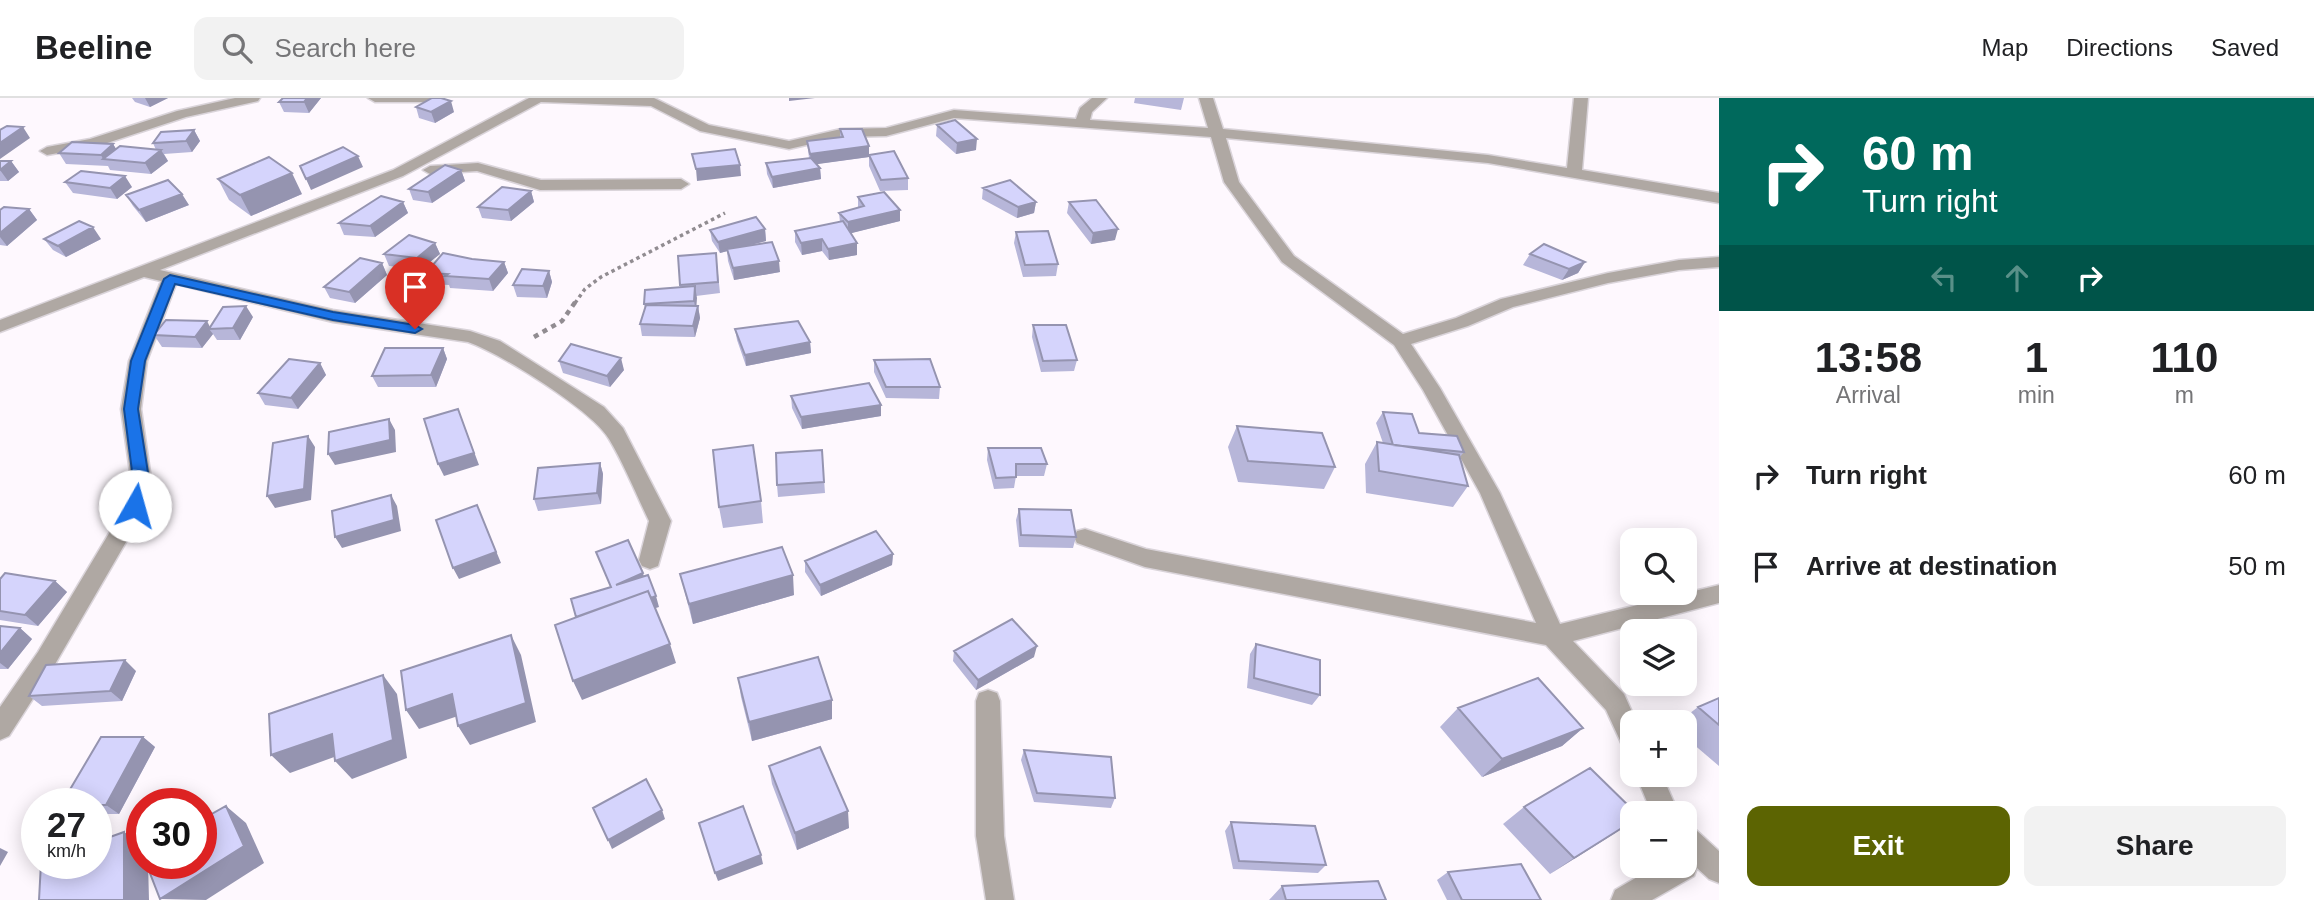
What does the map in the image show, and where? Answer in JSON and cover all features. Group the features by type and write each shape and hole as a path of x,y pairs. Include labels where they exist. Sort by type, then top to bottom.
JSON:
{"street":[{"path":"47,151 93,143 182,114 253,98"},
{"path":"375,98 429,98"},
{"path":"0,326 398,173 538,98 654,102 705,128 789,145 841,133 887,132 954,114 1217,133 1488,159 1719,198"},
{"path":"1082,124 1085,111 1100,98"},
{"path":"1206,98 1232,182 1288,259 1401,341 1431,387 1490,494 1553,636 1615,702 1620,713"},
{"path":"1574,174 1581,98"},
{"path":"398,173 478,167 540,185 681,184"},
{"path":"1401,341 1533,297 1679,265 1719,261"},
{"path":"141,271 333,316 470,337 494,345 597,412 616,433 660,521 650,559"},
{"path":"0,728 46,659 135,506 141,479 131,409 138,361 170,279"},
{"path":"1085,537 1145,558 1553,636 1719,594"},
{"path":"988,701 990,836 1000,900"},
{"path":"1625,900 1663,878"}],"path":[{"path":"506,353 562,321 585,289 601,277 725,213"}],"building":[{"path":"283,98 307,98 304,102 279,102"},
{"path":"432,98 451,101 431,112 416,107"},
{"path":"955,120 977,139 957,143 937,125"},
{"path":"7,126 23,127 0,143 0,130"},
{"path":"840,129 862,129 869,146 810,154 807,141 843,137"},
{"path":"194,130 186,141 153,143 161,132"},
{"path":"72,142 113,144 101,155 59,153"},
{"path":"120,146 161,150 145,163 103,159"},
{"path":"343,147 358,156 306,179 300,166"},
{"path":"735,149 740,165 696,169 692,154"},
{"path":"894,151 908,178 881,180 869,155"},
{"path":"269,157 292,173 240,195 218,179"},
{"path":"811,158 820,168 772,177 766,163"},
{"path":"0,161 11,161 0,170"},
{"path":"445,165 461,170 428,192 409,189"},
{"path":"81,171 125,176 110,188 65,182"},
{"path":"168,180 182,194 139,210 126,195"},
{"path":"1010,180 1036,202 1018,207 983,188"},
{"path":"502,187 531,191 508,210 478,207"},
{"path":"884,192 900,210 848,222 839,213 864,206 858,197"},
{"path":"381,196 403,202 370,226 339,223"},
{"path":"1096,200 1118,229 1093,233 1069,202"},
{"path":"4,207 29,209 0,233 0,210"},
{"path":"756,217 765,229 718,242 710,230"},
{"path":"79,221 93,227 58,246 44,239"},
{"path":"843,221 857,243 828,249 822,239 801,243 795,231"},
{"path":"1048,231 1058,264 1025,265 1016,232"},
{"path":"409,235 435,243 417,258 384,254"},
{"path":"772,242 779,261 733,268 727,249"},
{"path":"1544,244 1585,262 1569,269 1530,254"},
{"path":"443,253 504,262 489,279 426,273"},
{"path":"716,253 718,282 680,285 678,256"},
{"path":"360,258 382,263 349,292 324,287"},
{"path":"522,269 549,271 543,286 513,285"},
{"path":"695,286 694,301 644,304 645,290"},
{"path":"646,305 698,306 693,326 640,324"},
{"path":"246,306 233,328 209,329 223,307"},
{"path":"166,320 207,321 195,337 154,335"},
{"path":"798,321 810,342 745,355 735,329"},
{"path":"1033,325 1066,325 1077,360 1043,361"},
{"path":"571,344 621,358 607,376 559,361"},
{"path":"385,348 443,348 431,375 372,376"},
{"path":"289,359 320,363 291,398 258,393"},
{"path":"930,359 940,387 886,387 874,360"},
{"path":"869,383 881,405 801,417 791,396"},
{"path":"458,409 474,453 438,464 424,419"},
{"path":"1383,412 1412,414 1419,433 1457,436 1464,452 1393,445"},
{"path":"389,419 390,440 328,454 329,432"},
{"path":"1237,426 1322,433 1335,467 1248,461"},
{"path":"308,436 304,489 267,496 273,443"},
{"path":"1377,442 1459,455 1468,486 1379,471"},
{"path":"753,445 761,501 719,507 713,450"},
{"path":"988,448 1041,448 1047,464 1016,464 1016,477 996,478"},
{"path":"822,450 824,482 777,485 776,453"},
{"path":"600,463 597,493 534,499 538,468"},
{"path":"391,495 394,520 335,537 332,511"},
{"path":"477,505 496,552 453,568 436,520"},
{"path":"1019,509 1071,510 1076,537 1021,535"},
{"path":"876,531 893,554 820,585 805,561"},
{"path":"628,540 643,573 616,585 648,575 656,596 651,598 648,591 576,617 571,599 611,587 596,552"},
{"path":"782,547 793,575 689,604 680,574"},
{"path":"5,573 55,581 25,615 0,611 0,579"},
{"path":"648,591 670,644 573,681 555,625"},
{"path":"1012,619 1037,646 978,680 954,651"},
{"path":"0,626 20,628 0,653"},
{"path":"511,635 526,703 458,726 452,694 406,710 401,671"},
{"path":"1256,644 1320,660 1320,695 1254,678"},
{"path":"818,657 832,700 749,722 738,678"},
{"path":"125,660 110,691 29,696 46,665"},
{"path":"383,675 393,740 335,761 332,734 271,755 269,714"},
{"path":"1538,678 1583,728 1502,759 1458,708"},
{"path":"1719,698 1719,725 1698,707"},
{"path":"101,737 143,737 112,794 112,788 71,788"},
{"path":"820,747 848,811 795,833 769,766"},
{"path":"1024,750 1111,757 1115,798 1037,793"},
{"path":"1590,768 1624,801 1620,801 1620,829 1574,858 1524,807"},
{"path":"646,779 662,810 608,840 593,808"},
{"path":"226,806 244,846 217,863 217,811"},
{"path":"743,806 761,855 715,873 699,823"},
{"path":"1231,822 1315,826 1326,865 1239,861"},
{"path":"124,832 124,900 39,900 40,879 112,879 112,836"},
{"path":"1521,864 1541,900 1462,900 1448,872"},
{"path":"152,879 192,879 160,899"},
{"path":"1378,881 1386,900 1286,900 1282,886"}],"route":[{"path":"135,506 141,479 131,409 138,361 170,279 333,316 415,329"}]}
